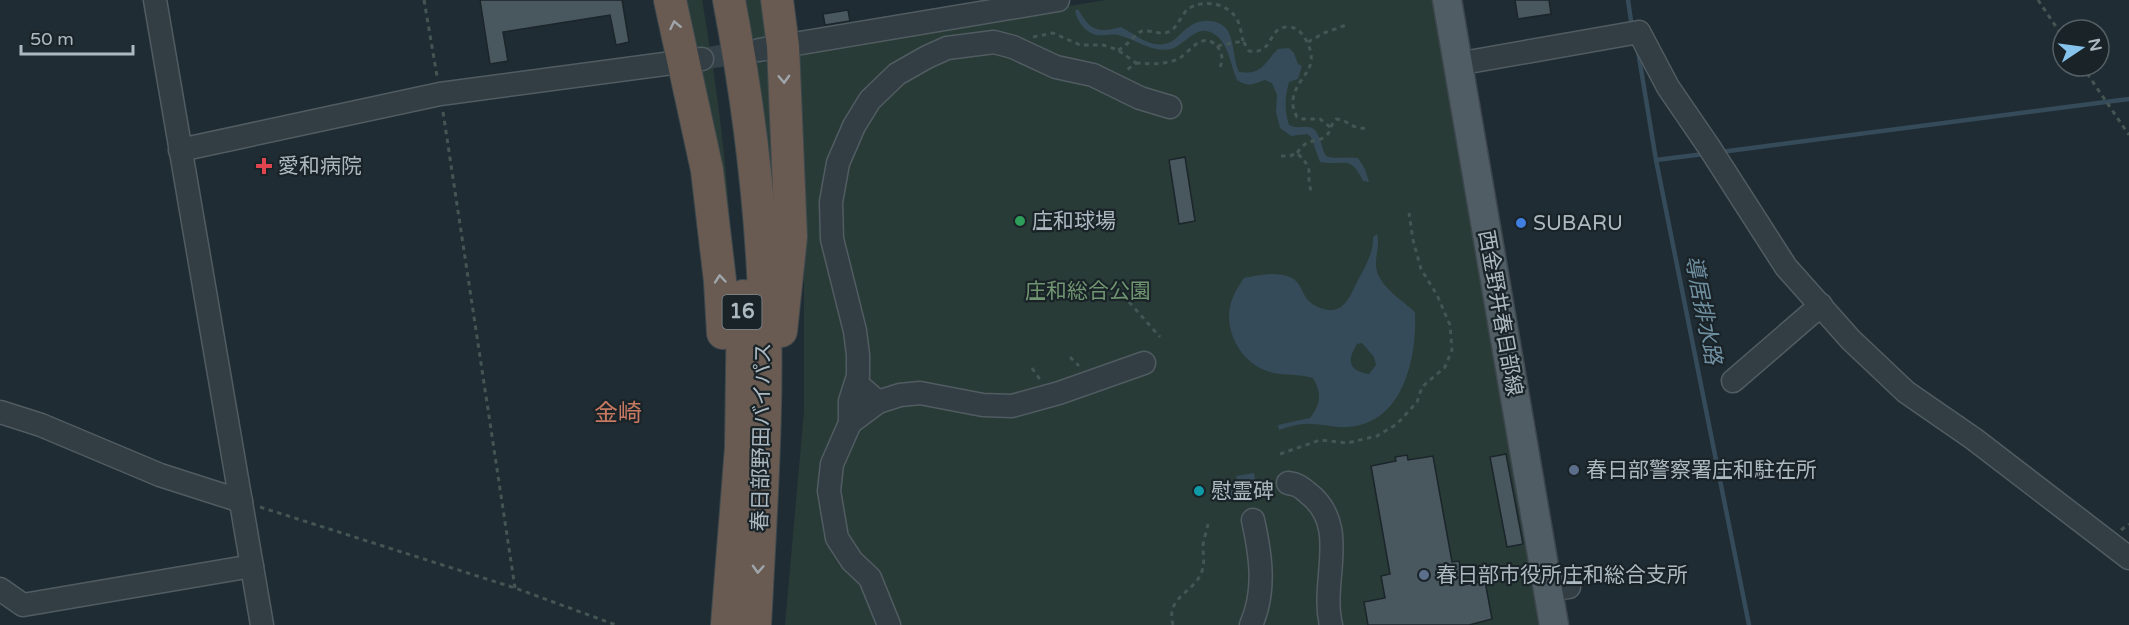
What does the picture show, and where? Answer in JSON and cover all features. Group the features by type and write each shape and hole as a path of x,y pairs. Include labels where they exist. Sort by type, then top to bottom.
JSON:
{"highway":[{"name":"16","path":"670,0 693,60 720,281 727,410 725,557 730,589"},
{"name":"春日部野田バイパス","path":"712,0 727,93 743,275 741,448 727,625"},
{"name":"春日部野田バイパス","path":"729,0 745,87 763,271 765,393 755,625"},
{"name":"16","path":"765,393 778,369 791,237 771,48 777,0"}],"main road":[{"name":"西金野井春日部線","path":"1447,0 1457,64 1558,588 1554,625"}],"street":[{"path":"155,0 262,625"},
{"path":"771,48 1058,0"},
{"path":"1457,64 1639,32 1668,87 1786,267 1851,340 1906,392 1974,439 2129,558"},
{"path":"890,625 870,578 852,561 837,538 829,490 832,464 850,423 850,401 858,376 855,331 832,239 831,201 837,163 854,126 870,100 897,74 947,48 994,42 1056,67 1093,75 1140,98 1170,107"},
{"path":"180,150 440,94 693,60"},
{"path":"1733,381 1821,305"},
{"path":"850,423 878,402 900,395 920,393 983,405 1012,406 1059,393 1144,363"},
{"path":"856,383 878,402"},
{"path":"0,412 41,425 160,475 241,501"},
{"path":"1288,483 1297,484 1316,499 1326,513 1331,529 1333,551 1327,592 1331,625"},
{"path":"1251,625 1261,588 1259,547 1253,520"},
{"path":"0,589 23,605 252,566"}],"path":[{"path":"424,0 515,588"},
{"path":"2038,0 2051,19"},
{"path":"1118,50 1129,45 1139,32 1170,31 1189,8 1202,3 1222,5 1235,15 1242,41 1249,51 1258,52 1267,47 1271,37 1278,30 1287,27 1302,33 1312,52 1311,64 1306,76 1297,87 1293,99 1293,109 1297,117 1320,119 1329,127"},
{"path":"1307,42 1349,24"},
{"path":"1018,50 1023,41 1053,33 1080,45 1103,45 1118,50 1136,63 1153,64 1166,63 1180,58 1195,44 1205,40 1214,43 1220,50 1222,61 1218,70"},
{"path":"1218,46 1242,41"},
{"path":"1115,86 1125,70 1136,63"},
{"path":"2090,78 2129,135"},
{"path":"1281,156 1290,156 1297,153 1306,142 1326,137 1329,127 1336,119 1358,129 1368,128"},
{"path":"1297,153 1307,162 1310,169 1308,182 1312,194"},
{"path":"1280,454 1320,440 1347,443 1377,436 1397,424 1417,402 1422,387 1445,367 1452,350 1450,325 1437,295 1421,269 1409,213"},
{"path":"1129,302 1160,337"},
{"path":"241,501 515,588 616,625"},
{"path":"1173,625 1170,617 1172,607 1202,573 1203,546 1208,524"}],"green space":[{"path":"677,0 702,0 713,65 722,131 730,231 734,324 732,360 692,73 707,71 704,49 688,50"},
{"path":"743,0 770,0 772,36 758,39 762,63 776,61 781,256"},
{"name":"庄和総合公園","path":"1106,0 1433,0 1540,625 785,625 804,411 804,247 796,50"}],"water":[{"path":"1078,9 1087,22 1095,28 1106,30 1121,27 1152,44 1172,41 1195,23 1216,22 1228,31 1239,72 1254,72 1263,66 1278,49 1289,48 1294,53 1298,64 1302,66 1298,79 1289,82 1286,108 1289,125 1313,128 1326,156 1358,158 1369,182 1363,181 1350,164 1320,162 1311,137 1307,134 1291,136 1280,128 1276,112 1277,95 1272,83 1265,80 1248,85 1237,80 1224,44 1214,34 1207,31 1198,32 1171,49 1157,49 1118,35 1091,33 1079,21 1075,11"},
{"path":"1377,234 1376,263 1380,278 1415,312 1413,348 1403,385 1394,401 1382,414 1367,423 1348,427 1303,424 1279,430 1278,425 1310,418 1318,403 1318,389 1313,378 1268,371 1247,358 1232,335 1229,316 1234,295 1244,278 1279,274 1296,281 1307,299 1314,305 1330,310 1341,307 1349,298 1371,254 1373,237","holes":["1362,343 1374,357 1376,365 1369,374 1362,373 1351,364 1351,355 1357,344"]},
{"path":"1254,473 1258,494 1231,500 1230,491 1239,489 1236,476"}],"building":[{"path":"480,0 622,0 629,42 616,45 610,15 503,32 508,61 490,64"},
{"path":"1515,0 1549,0 1551,14 1518,19"},
{"path":"848,10 850,21 825,25 823,14"},
{"path":"1185,157 1195,221 1179,224 1169,160"},
{"path":"1506,454 1523,544 1507,547 1490,457"},
{"path":"1407,455 1408,460 1433,456 1452,562 1459,561 1464,585 1485,581 1492,619 1469,625 1368,625 1364,602 1385,598 1381,576 1390,574 1371,466 1396,461 1395,457"}],"waterway":[{"name":"導居排水路","path":"1628,0 1632,28"},
{"name":"導居排水路","path":"1638,51 1656,160 1749,625"},
{"path":"1721,152 2129,99"},
{"path":"1656,160 1704,154"}],"tunnel":[{"path":"702,59 751,51"}],"place":[{"name":"愛和病院","path":"264,166"},
{"name":"庄和球場","path":"1020,221"},
{"name":"SUBARU","path":"1521,223"},
{"name":"春日部警察署庄和駐在所","path":"1574,470"},
{"name":"慰霊碑","path":"1199,491"},
{"name":"春日部市役所庄和総合支所","path":"1424,575"}],"district":[{"name":"金崎","path":"618,413"}]}
